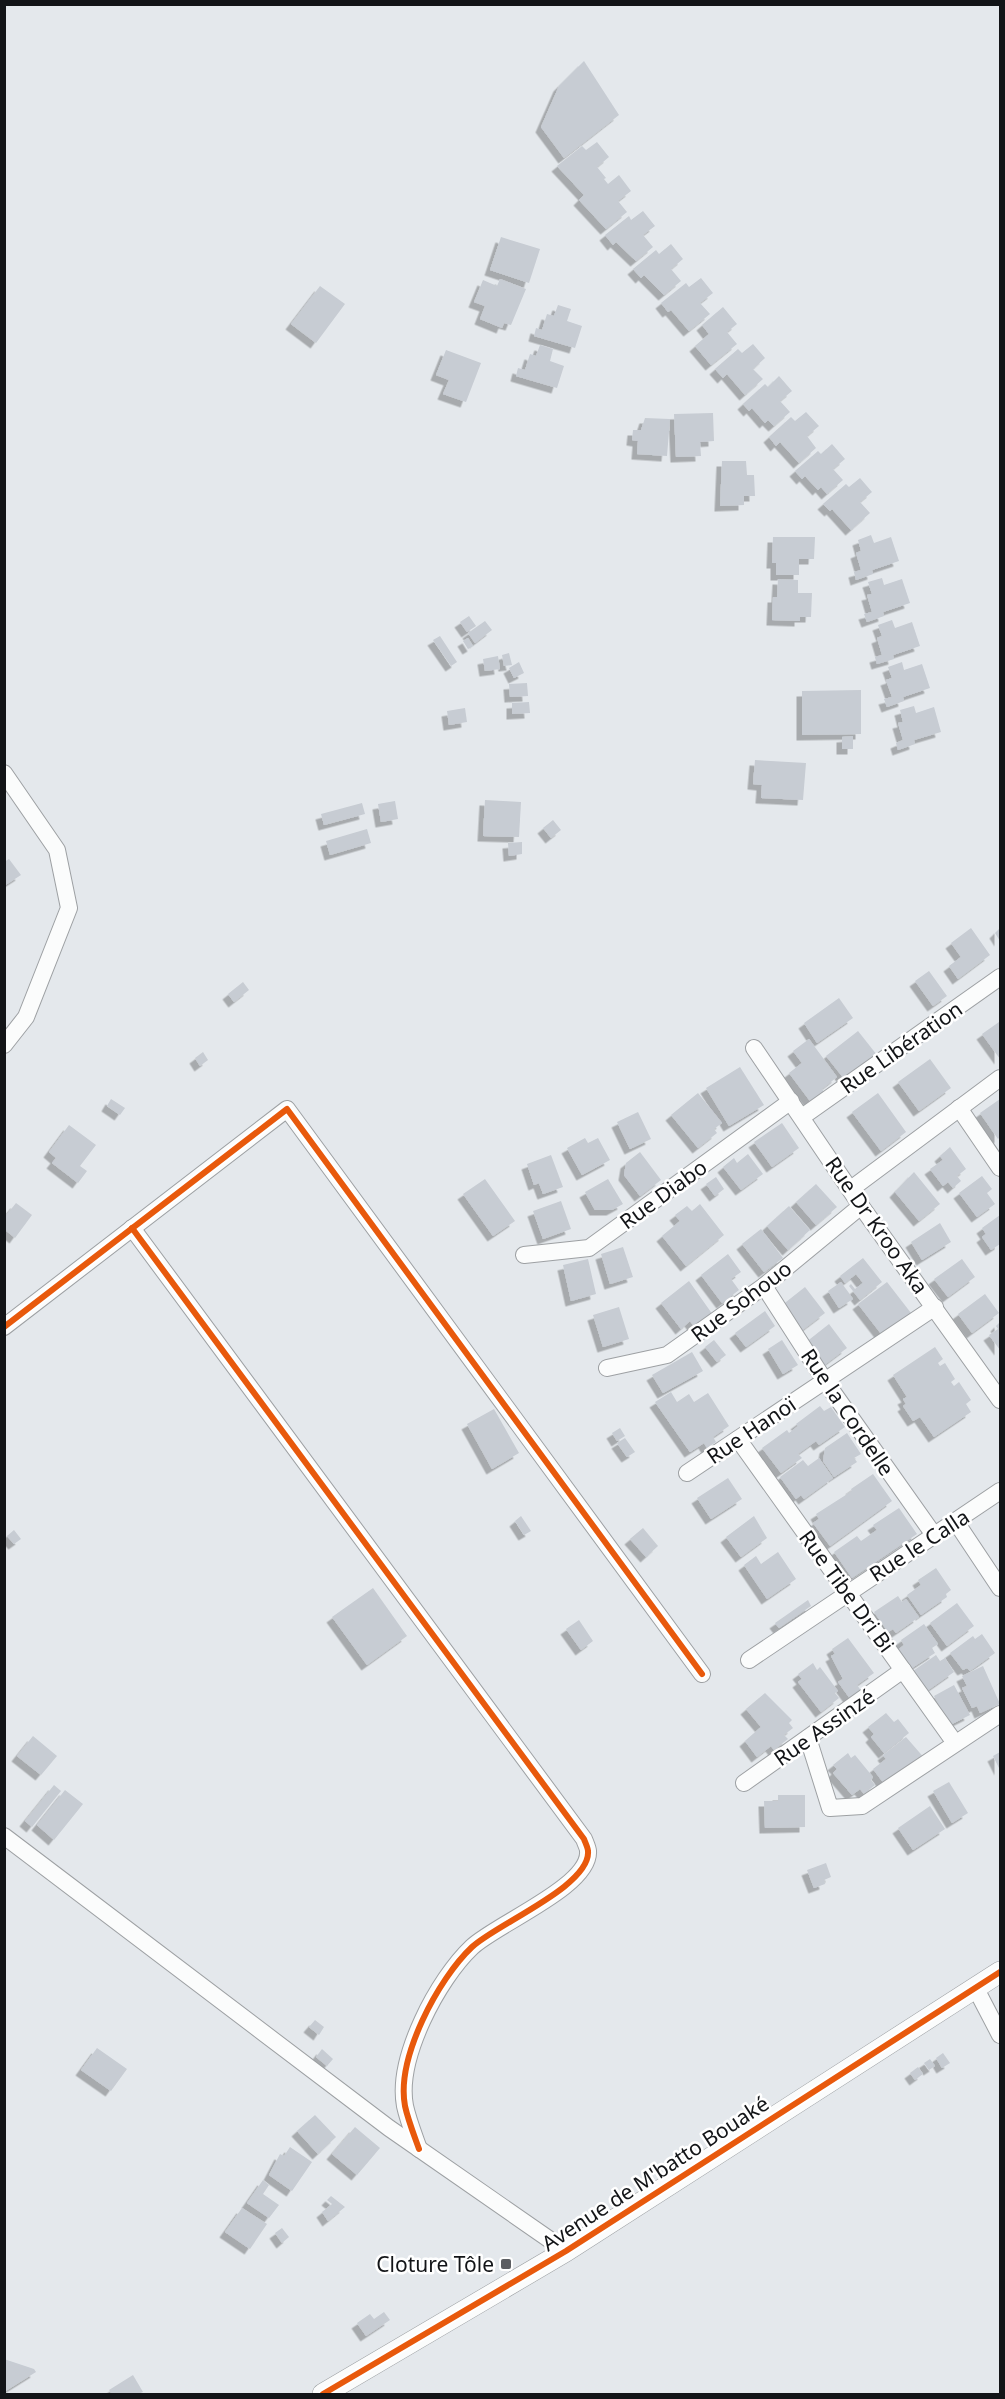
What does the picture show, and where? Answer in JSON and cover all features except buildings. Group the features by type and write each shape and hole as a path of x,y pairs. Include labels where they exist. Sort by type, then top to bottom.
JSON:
{"street":[{"path":"4,773 57,850 69,908 26,1017 4,1045"},
{"name":"Rue Libération","path":"802,1117 1000,977"},
{"name":"Rue Dr Kroo Aka","path":"754,1048 861,1206 1000,1400"},
{"path":"851,1189 1000,1077"},
{"name":"Rue Diabo","path":"524,1255 589,1248 791,1101"},
{"path":"959,1108 1000,1168"},
{"path":"4,1327 287,1109 702,1674"},
{"name":"Rue Sohouo","path":"607,1368 667,1355 765,1286 861,1206"},
{"path":"132,1228 584,1839 589,1852 583,1870 565,1887 472,1946 429,2004 408,2056 404,2104 419,2149"},
{"name":"Rue la Cordelle","path":"765,1286 825,1381 934,1535"},
{"name":"Rue Hanoï","path":"687,1473 934,1307"},
{"name":"Rue Tibe Dri Bi","path":"738,1439 955,1743"},
{"name":"Rue le Calla","path":"749,1660 1000,1491"},
{"path":"956,1522 1000,1588"},
{"name":"Rue Assinzé","path":"744,1783 903,1670"},
{"path":"808,1738 831,1808 862,1806 1000,1714"},
{"path":"4,1836 419,2149 566,2251"},
{"name":"Avenue de M'batto Bouaké","path":"324,2394 566,2251 1000,1972"},
{"path":"975,1987 1000,2035"}],"cycle path":[{"path":"4,1327 287,1109 702,1674"},
{"path":"132,1228 584,1839 588,1848 585,1864 575,1878 540,1904 472,1947 459,1961 433,1999 413,2043 404,2087 406,2111 419,2149"},
{"path":"323,2394 566,2251 1000,1972"}],"place":[{"name":"Cloture Tôle","path":"506,2264"}]}
